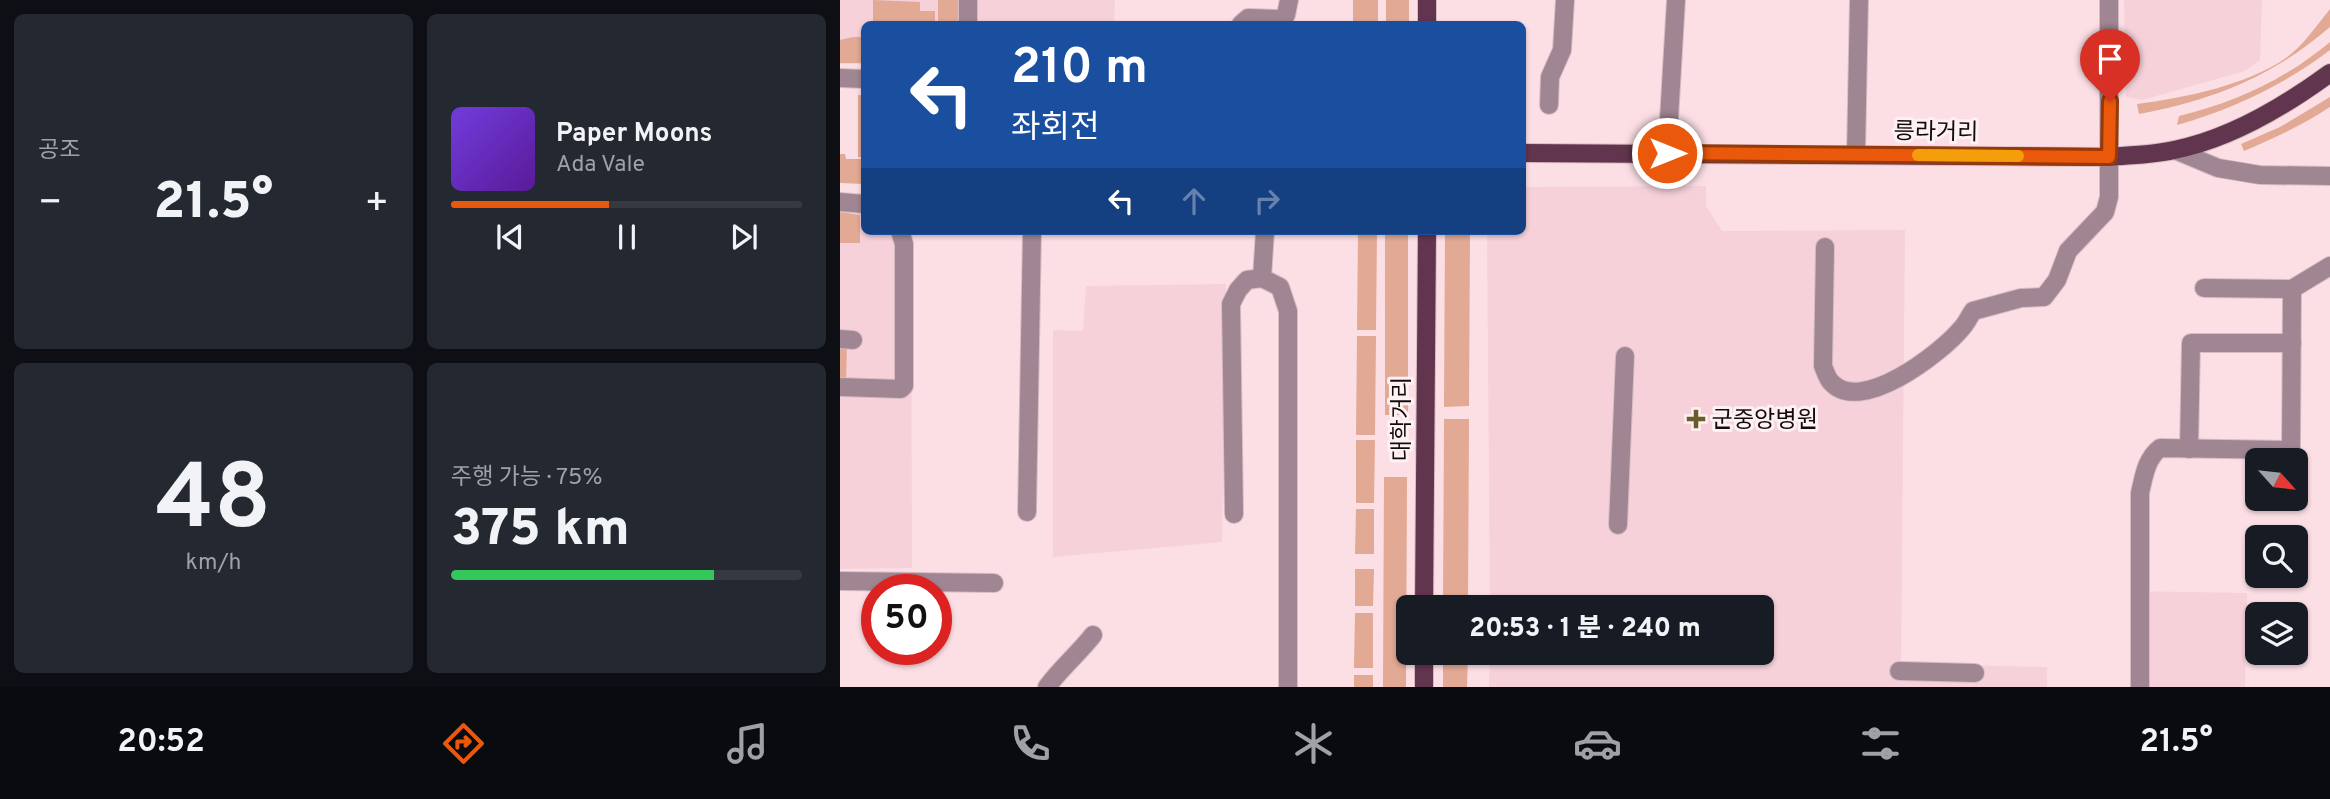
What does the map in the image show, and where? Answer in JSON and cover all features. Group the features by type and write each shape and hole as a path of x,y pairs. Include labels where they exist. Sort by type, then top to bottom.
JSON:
{"main road":[{"path":"1427,0 1427,21"},
{"name":"릉라거리","path":"1526,153 2109,157 2175,150 2227,133 2304,92 2330,72"},
{"name":"대학거리","path":"1424,595 1427,235"},
{"path":"1424,665 1424,687"}],"street":[{"path":"968,0 968,21"},
{"path":"1245,21 1280,19 1286,15 1289,0"},
{"path":"1549,105 1550,77 1562,50 1566,0"},
{"path":"1667,153 1676,0"},
{"path":"1856,154 1859,0"},
{"path":"1825,247 1823,366 1830,381 1839,388 1857,392 1882,386 1922,363 1962,328 1973,311 2021,298 2044,297 2051,290 2068,251 2105,212 2109,197 2109,0"},
{"path":"840,78 861,79"},
{"path":"2175,150 2218,168 2260,175 2330,178"},
{"path":"840,202 861,204"},
{"path":"840,387 901,389 904,386 904,244 901,235"},
{"path":"1027,512 1032,235"},
{"path":"1262,278 1265,235"},
{"path":"2204,288 2292,289 2330,266"},
{"path":"1234,514 1231,304 1247,280 1262,278 1280,287 1288,310 1288,687"},
{"path":"2140,687 2140,493 2147,462 2160,448 2291,450 2292,289"},
{"path":"2189,449 2191,343 2292,344"},
{"path":"1618,525 1625,356"},
{"path":"840,581 994,583"},
{"path":"1047,687 1062,666 1093,635"},
{"path":"1899,671 1975,673"}],"shaded area":[{"path":"840,0 1115,0 1114,21 861,21 861,64 840,64"},
{"path":"873,0 920,2 920,11 935,11 935,21 873,21"},
{"path":"938,0 963,0 963,21 938,21"},
{"path":"1353,0 1378,0 1378,21 1353,21"},
{"path":"1386,0 1409,0 1409,21 1386,21"},
{"path":"2124,0 2262,0 2260,60 2245,71 2142,100 2126,97"},
{"path":"2330,9 2330,27 2308,45 2264,73 2217,94 2139,114 2137,104 2214,89 2253,76 2270,67 2298,48"},
{"path":"861,37 861,63 840,63 840,40"},
{"path":"2330,42 2330,50 2276,85 2238,103 2177,125 2179,116 2220,104 2259,88 2296,67"},
{"path":"858,95 861,95 861,157 858,157"},
{"path":"2330,97 2330,107 2320,114 2244,151 2241,144 2280,127"},
{"path":"840,154 845,154 846,159 861,159 861,184 840,183"},
{"name":"군중앙병원","path":"1706,186 1706,206 1722,231 1905,230 1901,664 2047,667 2047,687 1489,687 1490,665 1774,665 1774,595 1490,595 1487,235 1526,235 1526,187"},
{"path":"840,195 861,195 861,235 911,235 912,568 840,569"},
{"path":"840,212 860,215 860,243 840,243"},
{"path":"1358,235 1377,235 1376,330 1357,330"},
{"path":"1385,235 1408,235 1408,415 1385,415"},
{"path":"1445,235 1470,235 1469,406 1444,407"},
{"path":"1226,284 1222,542 1053,557 1053,330 1083,331 1086,286"},
{"path":"1357,336 1376,336 1375,435 1356,435"},
{"path":"840,343 847,344 846,384 840,384"},
{"path":"1444,419 1469,419 1468,595 1443,595"},
{"path":"1356,440 1375,440 1374,503 1356,503"},
{"path":"1384,477 1407,477 1406,595 1396,595 1396,665 1406,665 1406,687 1383,687"},
{"path":"1356,509 1374,509 1374,554 1355,554"},
{"path":"1355,569 1374,569 1373,606 1355,606"},
{"path":"2131,591 2247,593 2245,687 2130,687"},
{"path":"1355,613 1373,613 1373,668 1354,668"},
{"path":"1443,665 1468,665 1467,687 1443,687"},
{"path":"1354,675 1373,675 1373,687 1354,687"}],"slow traffic":[{"path":"1918,155 2018,156"}],"place":[{"name":"군중앙병원","path":"1696,419"}],"route":[{"path":"1667,153 2109,157 2110,101"}]}
